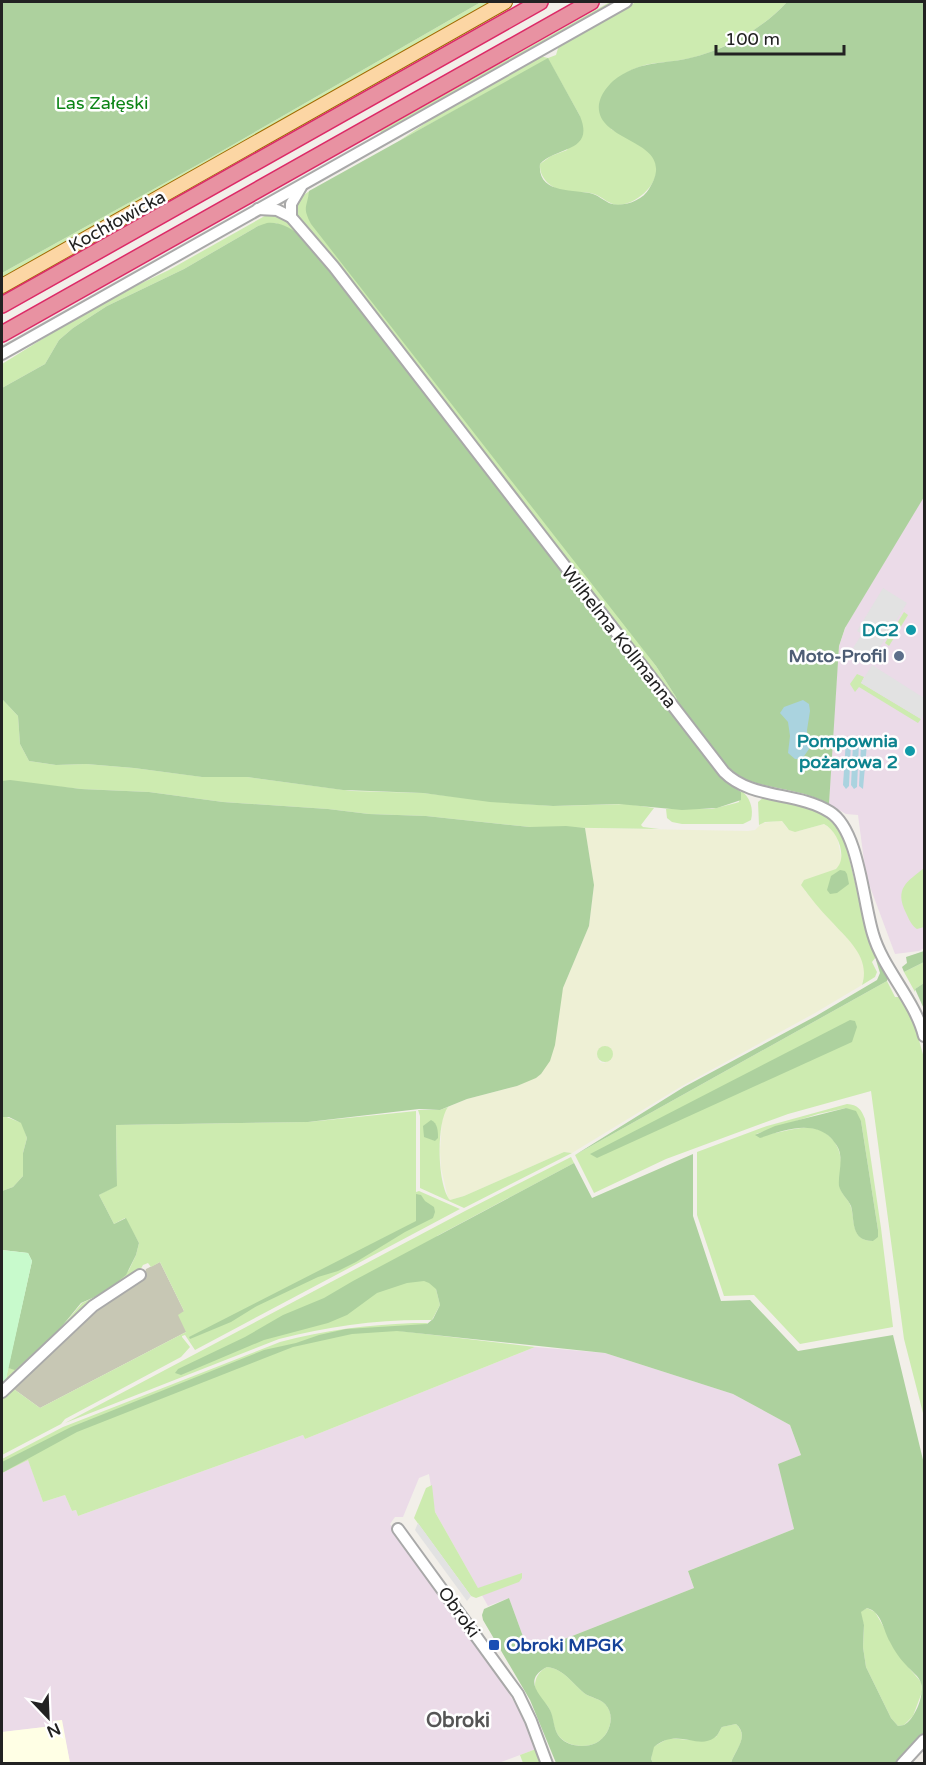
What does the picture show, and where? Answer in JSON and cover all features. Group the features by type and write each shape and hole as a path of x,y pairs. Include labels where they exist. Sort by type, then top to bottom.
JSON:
{"highway":[{"path":"2,305 540,2"},
{"path":"2,334 591,2"}],"main road":[{"name":"Kochłowicka","path":"2,286 505,2"}],"street":[{"path":"2,354 626,2"},
{"path":"258,209 277,210 291,217 291,204 304,183"},
{"name":"Wilhelma Kollmanna","path":"291,217 360,300 724,772 738,783 754,789 814,804 840,820 850,838 874,939 920,1023 924,1036"},
{"path":"2,1392 93,1306 140,1275"},
{"name":"Obroki","path":"398,1529 518,1694 547,1764"},
{"path":"902,1764 924,1740"}],"shaded area":[{"path":"924,496 924,948 919,951 895,954 866,876 858,815 846,814 829,804 833,725 839,646 846,626"},
{"path":"883,588 907,603 869,665 853,648 862,634 857,631"},
{"path":"872,665 924,698 924,713 921,719 861,683"},
{"path":"782,821 787,828 799,831 824,824 837,837 842,861 840,866 805,891 856,948 865,972 862,985 682,1086 572,1153 564,1152 450,1200 441,1168 440,1151 442,1122 448,1107 467,1099 517,1086 541,1074 563,988 589,926 594,886 585,828 748,831 755,830 762,823","holes":["603,1047 613,1053 604,1063 600,1062 597,1055"]},
{"path":"160,1262 184,1311 186,1332 40,1408 11,1387 96,1308 144,1276 146,1269"},
{"path":"535,1347 605,1353 733,1394 790,1425 801,1455 779,1464 794,1529 688,1571 694,1588 529,1653 509,1598 488,1606 435,1512 429,1474 419,1478 403,1517 395,1517 390,1524 439,1592 439,1596 481,1649 518,1708 536,1749 496,1764 70,1763 61,1720 53,1726 2,1732 2,1473 28,1459 43,1502 65,1495 72,1511 76,1510 78,1516 303,1435 305,1439"},
{"path":"418,1523 471,1596 467,1601 415,1530"},
{"path":"62,1720 70,1763 2,1763 2,1732 53,1726 53,1721"}],"green space":[{"name":"Las Załęski","path":"2,2 481,2 208,159 2,273"},
{"path":"481,2 496,2 2,281 2,273 208,159"},
{"path":"610,2 616,2 382,134 380,131"},
{"path":"636,2 787,2 767,21 743,37 718,49 691,58 642,66 613,82 611,129 650,153 657,170 650,186 636,199 615,205 594,194 561,191 544,179 540,164 551,156 567,150 580,116 548,59 399,141 458,101 540,56 548,58 556,55 559,45"},
{"path":"787,2 924,2 924,497 845,628 839,646 829,804 800,793 750,781 740,776 720,759 678,704 656,666 311,224 306,210 309,191 548,58 580,116 583,128 582,137 578,143 547,158 540,164 544,181 559,189 593,194 609,203 620,205 637,200 649,189 656,172 654,160 646,151 609,127 601,117 599,104 606,89 623,74 641,66 690,58 730,44 766,21"},
{"path":"311,190 308,198 656,666 678,704 339,266 295,213 296,200"},
{"path":"270,213 282,217 298,234 276,223 258,226 184,269 107,306 59,340 45,364 2,388 2,364 102,302 169,270"},
{"path":"267,223 277,223 295,232 332,271 712,766 724,780 741,792 741,800 717,808 682,810 619,804 553,806 490,802 423,793 343,790 247,777 202,777 134,768 86,764 56,765 29,761 20,744 18,716 2,699 2,388 45,364 59,340 107,306 184,269"},
{"path":"904,612 908,615 889,646 885,643"},
{"path":"857,674 864,677 861,683 921,719 918,723 859,687 855,692 850,684"},
{"path":"2,699 18,716 20,744 29,761 56,765 86,764 134,768 203,777 247,777 352,791 423,793 511,803 553,806 627,804 654,808 641,825 659,829 530,827 426,816 369,814 223,802 149,792 81,789 2,781"},
{"path":"10,780 81,789 149,792 223,802 369,814 426,816 530,827 585,828 594,885 589,926 563,988 555,1045 550,1061 536,1078 517,1086 467,1099 440,1110 419,1109 308,1122 116,1125 117,1186 99,1195 114,1224 126,1218 139,1243 136,1255 126,1275 104,1293 81,1303 58,1331 15,1370 8,1368 32,1261 28,1253 2,1250 2,1191 13,1187 23,1176 23,1153 27,1138 21,1123 9,1117 2,1117 2,781"},
{"path":"740,790 749,799 752,812 751,820 743,824 682,824 672,822 667,818 666,809 712,809 739,802"},
{"path":"764,797 811,809 831,820 839,830 845,842 870,943 876,957 872,962 877,972 875,977 862,985 863,966 856,949 801,885 804,880 836,869 840,864 841,852 837,838 824,824 795,832 789,830 782,821 765,822 759,825 758,802"},
{"path":"924,868 924,927 917,929 906,913 901,897 904,886"},
{"path":"840,870 847,874 849,884 837,893 830,894 827,890 831,876"},
{"path":"924,951 924,962 904,972 902,967 907,963 906,957"},
{"path":"876,960 888,978 887,981 575,1155 684,1087 816,1016 877,980 880,973"},
{"path":"924,962 924,983 915,989 915,992 904,972"},
{"path":"887,981 895,997 899,997 914,1022 924,1058 924,1417 904,1339 871,1091 788,1114 666,1159 594,1193 575,1155"},
{"path":"924,983 924,1009 915,989"},
{"path":"850,1020 855,1021 857,1027 852,1042 597,1158 590,1154"},
{"path":"605,1046 613,1054 605,1062 597,1054"},
{"path":"847,1104 859,1108 865,1119 893,1327 800,1344 754,1295 724,1296 697,1215 697,1152 767,1126","holes":["846,1108 861,1121 878,1230 873,1241 861,1238 857,1234 851,1207 839,1184 841,1163 839,1153 829,1135 808,1128 756,1134 818,1114"]},
{"path":"448,1107 441,1126 440,1168 450,1200 564,1152 572,1153 464,1208 420,1188 420,1116 418,1110 440,1110"},
{"path":"846,1108 856,1111 861,1121 878,1230 878,1237 873,1241 860,1238 857,1234 851,1206 839,1186 841,1162 837,1145 831,1138 823,1132 806,1128 796,1128 760,1138 755,1135 775,1126"},
{"path":"416,1111 416,1192 419,1191 460,1209 195,1350 185,1335 182,1336 190,1347 181,1357 2,1455 2,1395 11,1387 40,1408 186,1332 178,1315 184,1311 160,1262 151,1267 148,1263 143,1265 138,1274 5,1384 8,1368 15,1369 58,1331 82,1303 104,1293 129,1270 136,1255 139,1243 125,1218 114,1224 99,1195 117,1185 116,1125 308,1122"},
{"path":"2,1117 22,1123 27,1138 23,1153 23,1176 13,1187 2,1191"},
{"path":"431,1120 438,1130 438,1138 435,1141 424,1137 423,1126"},
{"path":"693,1154 693,1216 721,1301 750,1300 798,1351 893,1335 924,1464 924,1735 896,1763 731,1763 742,1738 742,1733 736,1724 722,1727 715,1737 707,1741 671,1739 662,1741 654,1747 651,1759 653,1763 556,1763 530,1700 483,1620 484,1609 509,1598 529,1653 694,1588 688,1571 794,1529 778,1464 801,1455 790,1425 733,1394 605,1353 397,1331 352,1334 293,1347 77,1432 2,1473 2,1462 71,1427 264,1350 346,1329 427,1324 433,1319 440,1305 436,1289 424,1281 407,1283 377,1293 347,1315 328,1323 264,1340 181,1375 175,1373 178,1369 245,1337 283,1315 324,1298 574,1163 592,1198","holes":["867,1608 879,1617 895,1651 921,1683 918,1707 904,1725 898,1726 891,1718 866,1667 863,1647 864,1625 861,1612","547,1667 563,1673 584,1693 605,1704 611,1719 608,1730 601,1740 591,1745 581,1746 565,1742 558,1735 551,1711 534,1682 540,1672"]},
{"path":"571,1157 574,1163 437,1236 436,1289 440,1305 432,1320 355,1324 279,1339 65,1423 465,1211"},
{"path":"416,1194 421,1195 434,1207 433,1218 338,1271 318,1277 257,1306 231,1322 190,1339 189,1337 416,1221"},
{"path":"2,1250 28,1253 32,1261 5,1384 2,1387"},
{"path":"428,1323 422,1327 400,1331 535,1347 305,1439 303,1435 78,1516 76,1510 72,1511 65,1495 43,1502 28,1460 2,1473 2,1459 63,1427 280,1342 346,1329"},
{"path":"432,1485 435,1512 478,1588 522,1573 519,1582 476,1598 471,1596 414,1518 426,1488"},
{"path":"867,1608 875,1612 904,1662 921,1682 922,1692 913,1716 904,1725 898,1726 891,1718 866,1667 863,1647 864,1626 860,1612"},
{"path":"547,1667 563,1673 584,1693 605,1704 611,1719 608,1730 601,1740 591,1745 581,1746 570,1744 558,1735 549,1708 537,1694 535,1685 537,1677"},
{"path":"736,1724 742,1734 742,1739 731,1763 653,1763 651,1759 653,1747 669,1738 689,1740 716,1737 722,1727"},
{"path":"536,1749 541,1763 523,1763 520,1755"}],"water":[{"path":"803,700 809,704 810,711 807,730 809,749 802,759 795,759 788,753 790,736 788,722 780,713 784,707"},
{"path":"846,740 851,743 849,786 846,789 843,785"},
{"path":"855,740 859,743 857,787 854,789 851,785"},
{"path":"863,741 867,744 863,789 859,786"}],"place":[{"name":"DC2","path":"911,630"},
{"name":"Moto-Profil","path":"899,656"},
{"name":"Pompownia pożarowa 2","path":"910,751"},
{"name":"Obroki MPGK","path":"494,1645"}],"district":[{"name":"Obroki","path":"458,1720"}]}
